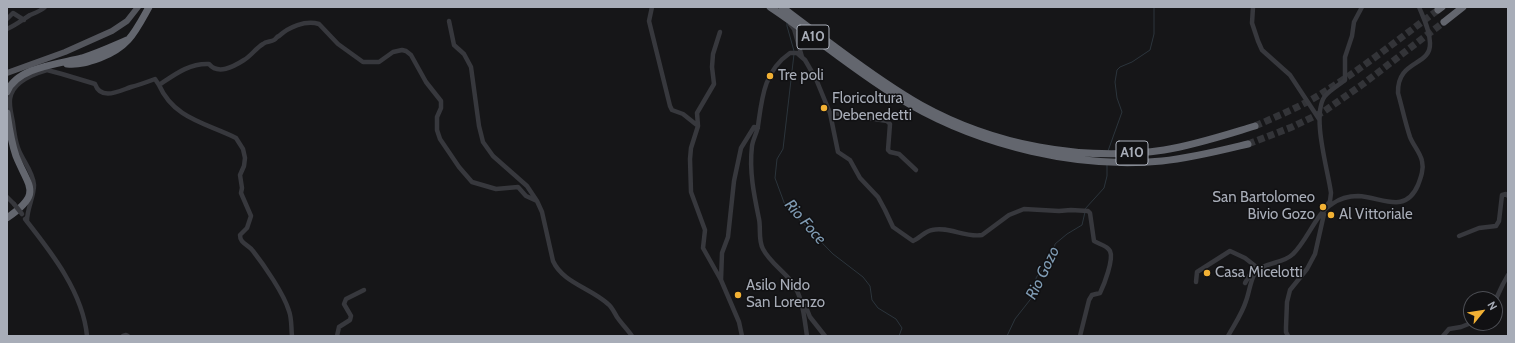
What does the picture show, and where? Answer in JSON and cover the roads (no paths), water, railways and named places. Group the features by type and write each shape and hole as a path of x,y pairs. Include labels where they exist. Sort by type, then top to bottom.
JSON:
{"highway":[{"path":"7,92 13,83 20,77 42,68 57,64 85,64 115,52 137,31 149,7"},
{"name":"A10","path":"770,7 856,66"},
{"name":"A10","path":"782,7 885,90 928,115 964,131 1054,155 1099,161 1142,162 1200,156 1248,144"},
{"path":"1444,22 1463,7"},
{"path":"7,113 14,150 28,179 30,189 30,194 26,203 7,218"},
{"name":"A10","path":"1006,142 1071,152 1140,152 1187,145 1255,126"}],"main road":[{"path":"7,73 65,52 112,31 127,21 138,7"}],"street":[{"path":"7,29 19,24 45,7"},
{"path":"652,7 649,21 670,106 672,110 683,114 698,126"},
{"path":"770,7 776,15 793,26 802,57 816,80 830,113 838,152 850,160 860,178 878,197 893,227 913,241 930,230 943,228 976,236 982,235 1009,215 1024,209 1088,211 1090,214 1094,241 1107,247 1110,250 1111,256 1102,289 1100,293 1092,295 1089,300 1080,336"},
{"path":"1253,7 1252,23 1262,50 1290,75 1320,120"},
{"path":"1245,283 1258,268 1285,260 1292,255 1299,248 1330,201 1321,139 1319,110 1325,96 1345,80 1345,57 1352,36 1354,22 1362,7"},
{"path":"1288,336 1286,332 1287,302 1290,290 1307,269 1315,254 1325,209 1331,204 1345,198 1356,196 1393,203 1407,200 1413,195 1421,177 1423,168 1422,161 1410,137 1398,93 1398,86 1402,73 1406,68 1421,61 1429,51 1430,45 1427,28 1419,7"},
{"path":"7,19 13,13 24,20"},
{"path":"449,22 454,45 464,54 471,67 479,126 484,142 493,156 527,186 537,201 542,212 555,267 559,272 610,305 617,317 632,336"},
{"path":"159,85 180,70 199,64 209,64 213,69 218,70 225,69 245,60 265,42 275,40 278,36 290,29 302,24 319,24 338,44 363,62 379,62 393,52 402,50 411,55 426,82 441,101 441,108 437,117 437,130 440,139 459,167 472,182 496,189 518,187 526,196 537,201"},
{"path":"720,32 713,54 712,67 714,84 697,113 698,126 691,148 690,159 691,192 705,230 703,248 721,280 739,322 742,336"},
{"path":"802,57 797,53 790,53 772,70 762,98 758,128 753,144 752,174 762,248 796,288 801,304 807,336"},
{"path":"34,64 41,63"},
{"path":"27,221 27,211 31,201 34,184 18,148 10,107 10,98 13,89 34,74 46,70 95,84 97,90 104,93 117,93 155,79 169,103 176,109 188,117 236,138 240,143 245,158 244,166 240,175 242,188 241,192 251,216 247,228 240,235 241,242 252,250 279,291 290,313 292,336"},
{"path":"830,113 887,121 890,124 888,150 899,154 916,170"},
{"path":"721,280 723,267 722,253 728,236 734,180 742,148 754,127 758,128"},
{"path":"1458,236 1479,228 1496,226 1499,221 1502,195 1506,194 1508,196"},
{"path":"7,197 43,241 61,269 80,307 85,322 87,336"},
{"path":"1196,282 1197,272 1230,251 1245,258 1258,268"},
{"path":"1228,336 1244,307 1258,268"},
{"path":"1499,291 1508,275"},
{"path":"337,336 339,327 350,320 351,316 344,304 346,299 364,290"},
{"path":"801,304 806,307 810,317 825,336"},
{"path":"1443,336 1446,330 1463,326"},
{"path":"123,336 126,334 128,336"}],"waterway":[{"name":"Rio Gozo","path":"1108,151 1122,112 1117,98 1115,82 1117,70 1150,50 1154,34 1154,7"},
{"name":"Rio Foce","path":"787,22 794,51"},
{"name":"Rio Foce","path":"794,54 783,149 777,159 775,178 785,205 833,254 863,277 870,286 872,300 878,308 896,319 902,328 899,336"},
{"name":"Rio Gozo","path":"1085,209 1104,188 1107,176 1107,164"},
{"name":"Rio Gozo","path":"1007,336 1015,319 1037,291 1036,278 1039,273 1052,261 1055,244 1067,234 1082,225 1085,212"}],"tunnel":[{"path":"1255,126 1299,106 1339,83 1438,10"},
{"path":"1248,144 1292,127 1323,112 1363,84 1444,22"}],"place":[{"name":"Tre poli","path":"770,76"},
{"name":"Floricoltura Debenedetti","path":"824,108"},
{"name":"San Bartolomeo Bivio Gozo","path":"1323,207"},
{"name":"Al Vittoriale","path":"1331,215"},
{"name":"Casa Micelotti","path":"1207,273"},
{"name":"Asilo Nido San Lorenzo","path":"738,295"}]}
